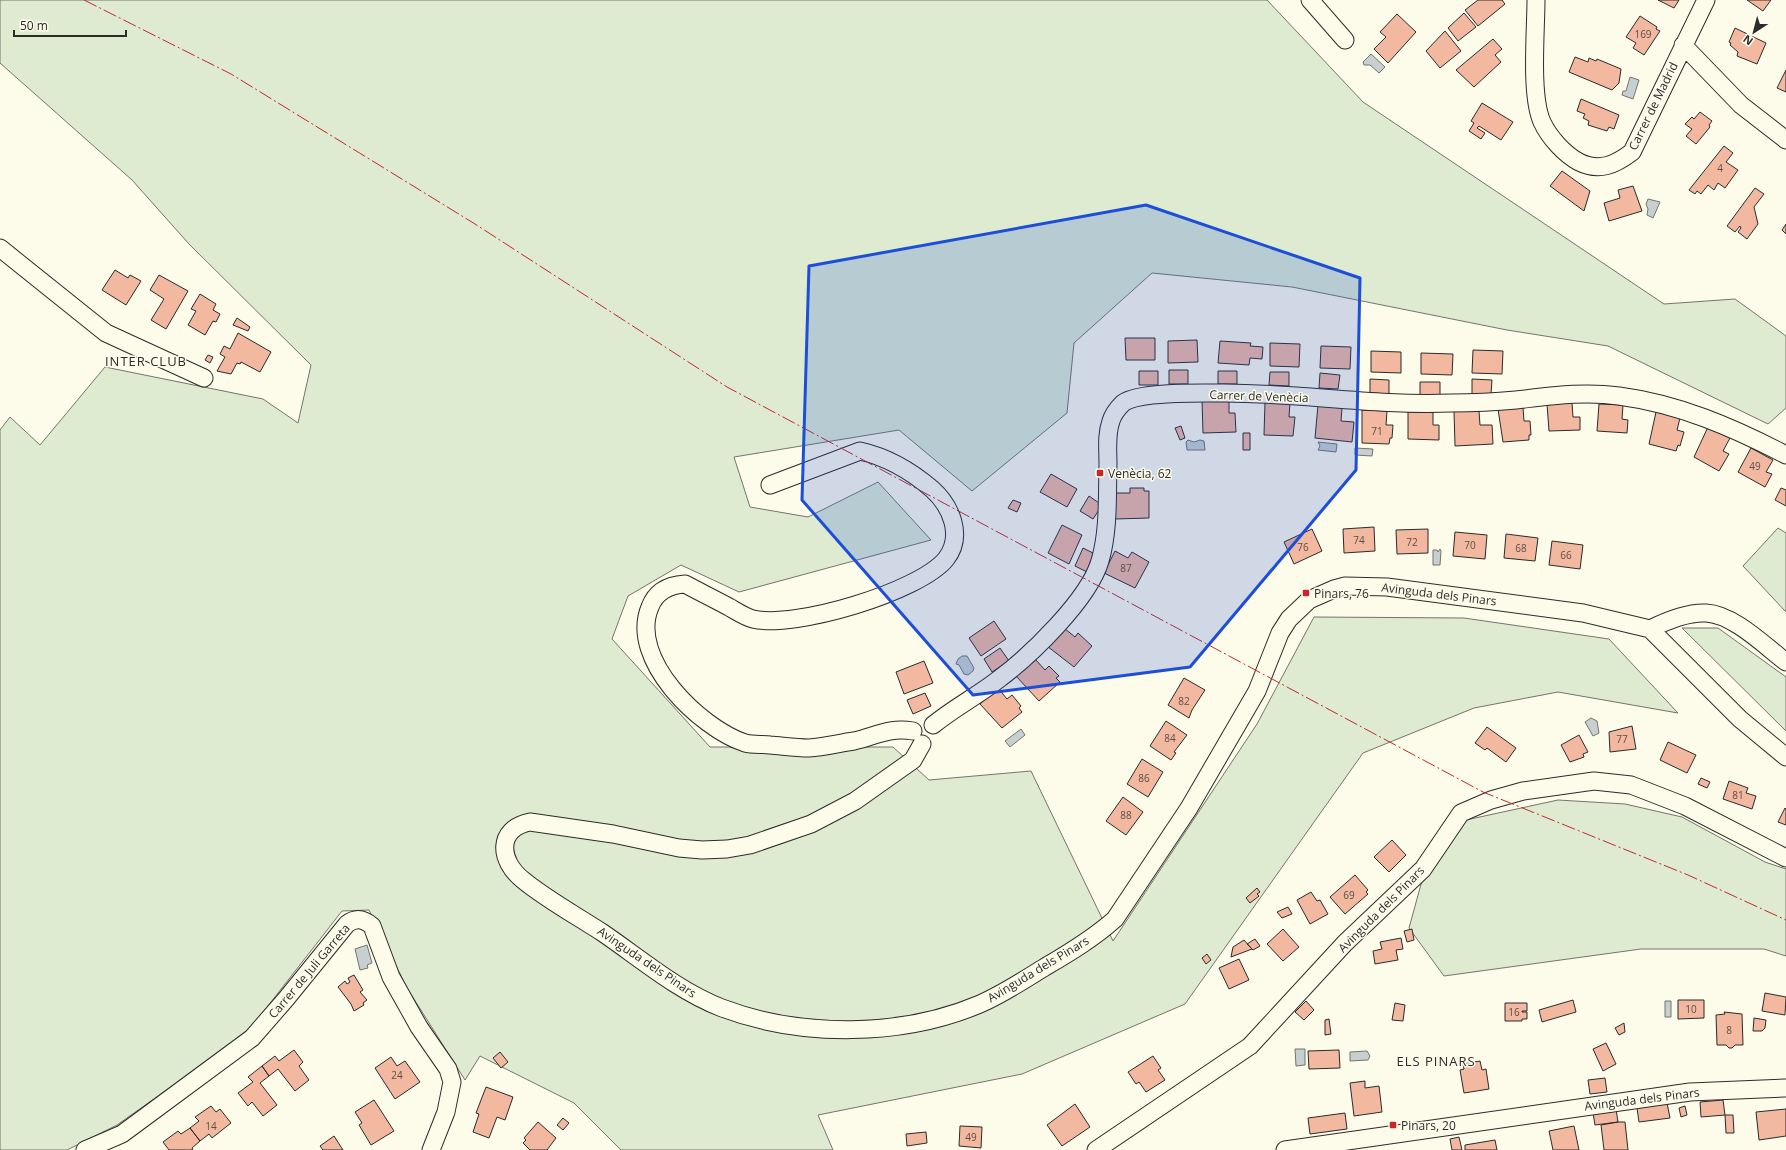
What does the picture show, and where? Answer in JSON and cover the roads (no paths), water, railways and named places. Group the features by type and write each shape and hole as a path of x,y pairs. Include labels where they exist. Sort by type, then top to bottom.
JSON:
{"street":[{"path":"1310,0 1345,40"},
{"name":"Carrer de Madrid","path":"1536,0 1535,93 1542,122 1555,141 1571,158 1585,165 1601,168 1619,162 1632,152 1706,0"},
{"path":"1683,45 1741,105 1786,140"},
{"path":"0,248 106,333 204,378"},
{"name":"Carrer de Venècia","path":"932,726 952,710 965,703 998,680 1017,664 1051,630 1084,593 1099,564 1106,534 1108,436 1111,420 1124,403 1134,397 1194,393 1256,393 1400,404 1514,400 1573,393 1615,395 1654,402 1687,411 1736,429 1786,455"},
{"path":"770,485 860,451 874,454 891,460 927,485 940,497 952,516 954,527 952,548 946,559 934,569 920,578 897,589 854,605 797,618 752,619 685,584 673,585 662,590 652,601 647,612 646,622 648,643 656,666 679,697 692,711 725,735 748,744 810,748 854,741 888,730 917,737"},
{"name":"Avinguda dels Pinars","path":"932,726 935,733 933,740 917,737 912,760 855,801 811,824 750,845 727,849 702,850 679,848 613,834 530,822 520,824 511,830 506,837 504,846 507,861 522,879 665,977 697,997 721,1008 748,1017 777,1023 840,1030 878,1028 906,1024 933,1018 979,1004 998,995 1060,958 1102,930 1115,919 1189,808 1257,691 1280,633 1290,619 1300,609 1320,594 1345,586 1387,587 1583,613 1650,629"},
{"path":"1786,662 1727,618 1706,613 1671,619 1650,629 1740,719 1786,757"},
{"name":"Avinguda dels Pinars","path":"1096,1150 1250,1046 1345,943 1423,869 1461,813 1491,800 1523,792 1594,781 1631,785 1692,809 1786,858"},
{"name":"Carrer de Juli Garreta","path":"85,1150 122,1134 252,1038 262,1029 348,924 356,919 367,922 372,926 391,977 419,1027 448,1069 452,1082 446,1112 431,1150"},
{"name":"Avinguda dels Pinars","path":"1285,1150 1690,1092 1786,1088"}],"place":[{"name":"Venècia, 62","path":"1100,473"},
{"name":"Pinars, 76","path":"1306,593"},
{"name":"Pinars, 20","path":"1393,1125"}],"district":[{"name":"INTER CLUB","path":"146,361"},
{"name":"ELS PINARS","path":"1436,1061"}]}
